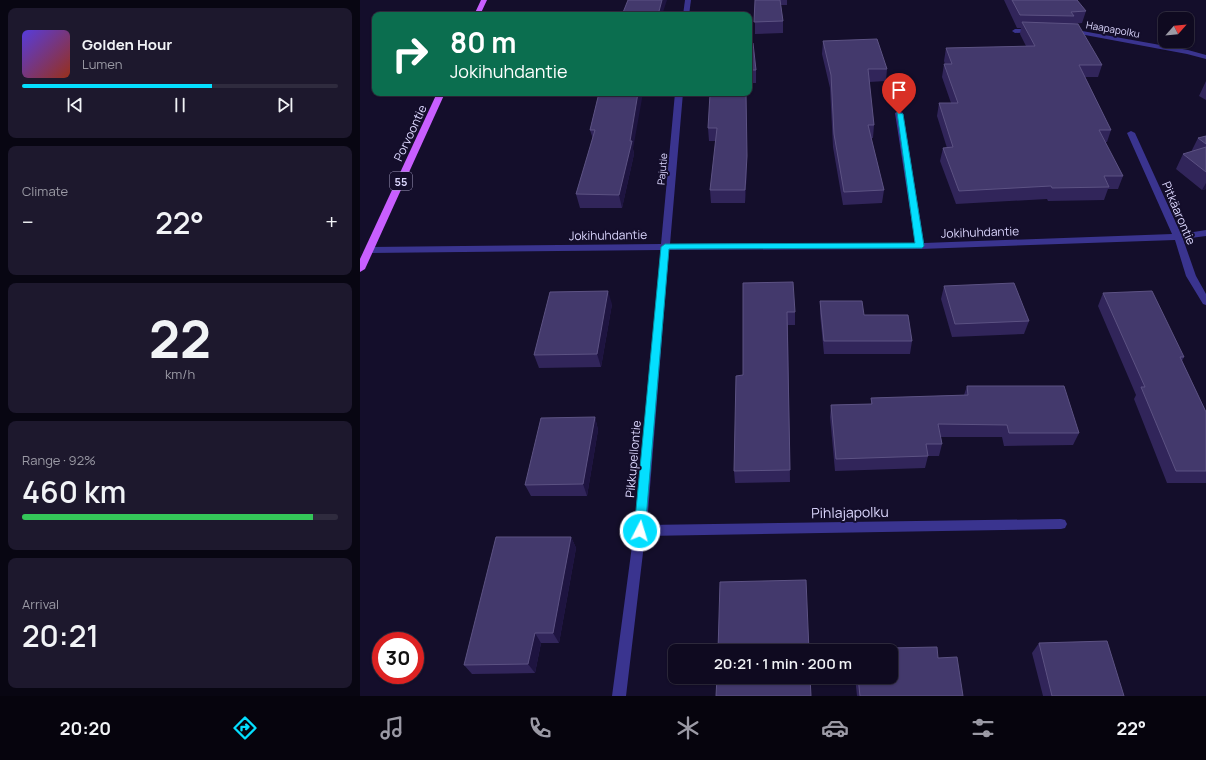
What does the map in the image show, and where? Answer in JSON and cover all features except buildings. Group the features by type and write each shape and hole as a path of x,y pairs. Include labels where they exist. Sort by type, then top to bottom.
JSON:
{"main road":[{"path":"478,12 484,0"},
{"name":"Porvoontie","path":"360,269 440,96"}],"street":[{"path":"686,12 688,0"},
{"path":"1015,31 1037,31"},
{"name":"Haapapolku","path":"1067,31 1188,52 1206,57"},
{"name":"Pajutie","path":"665,247 679,96"},
{"path":"899,114 920,246"},
{"name":"Pitkäarontie","path":"1131,134 1178,237 1191,276 1206,302"},
{"name":"Jokihuhdantie","path":"370,250 920,246 1178,237 1206,233"},
{"name":"Pikkupellontie","path":"619,696 640,531 665,247"},
{"name":"Pihlajapolku","path":"640,531 1061,524"}],"route":[{"path":"640,531 665,247 920,246 899,114"}]}
